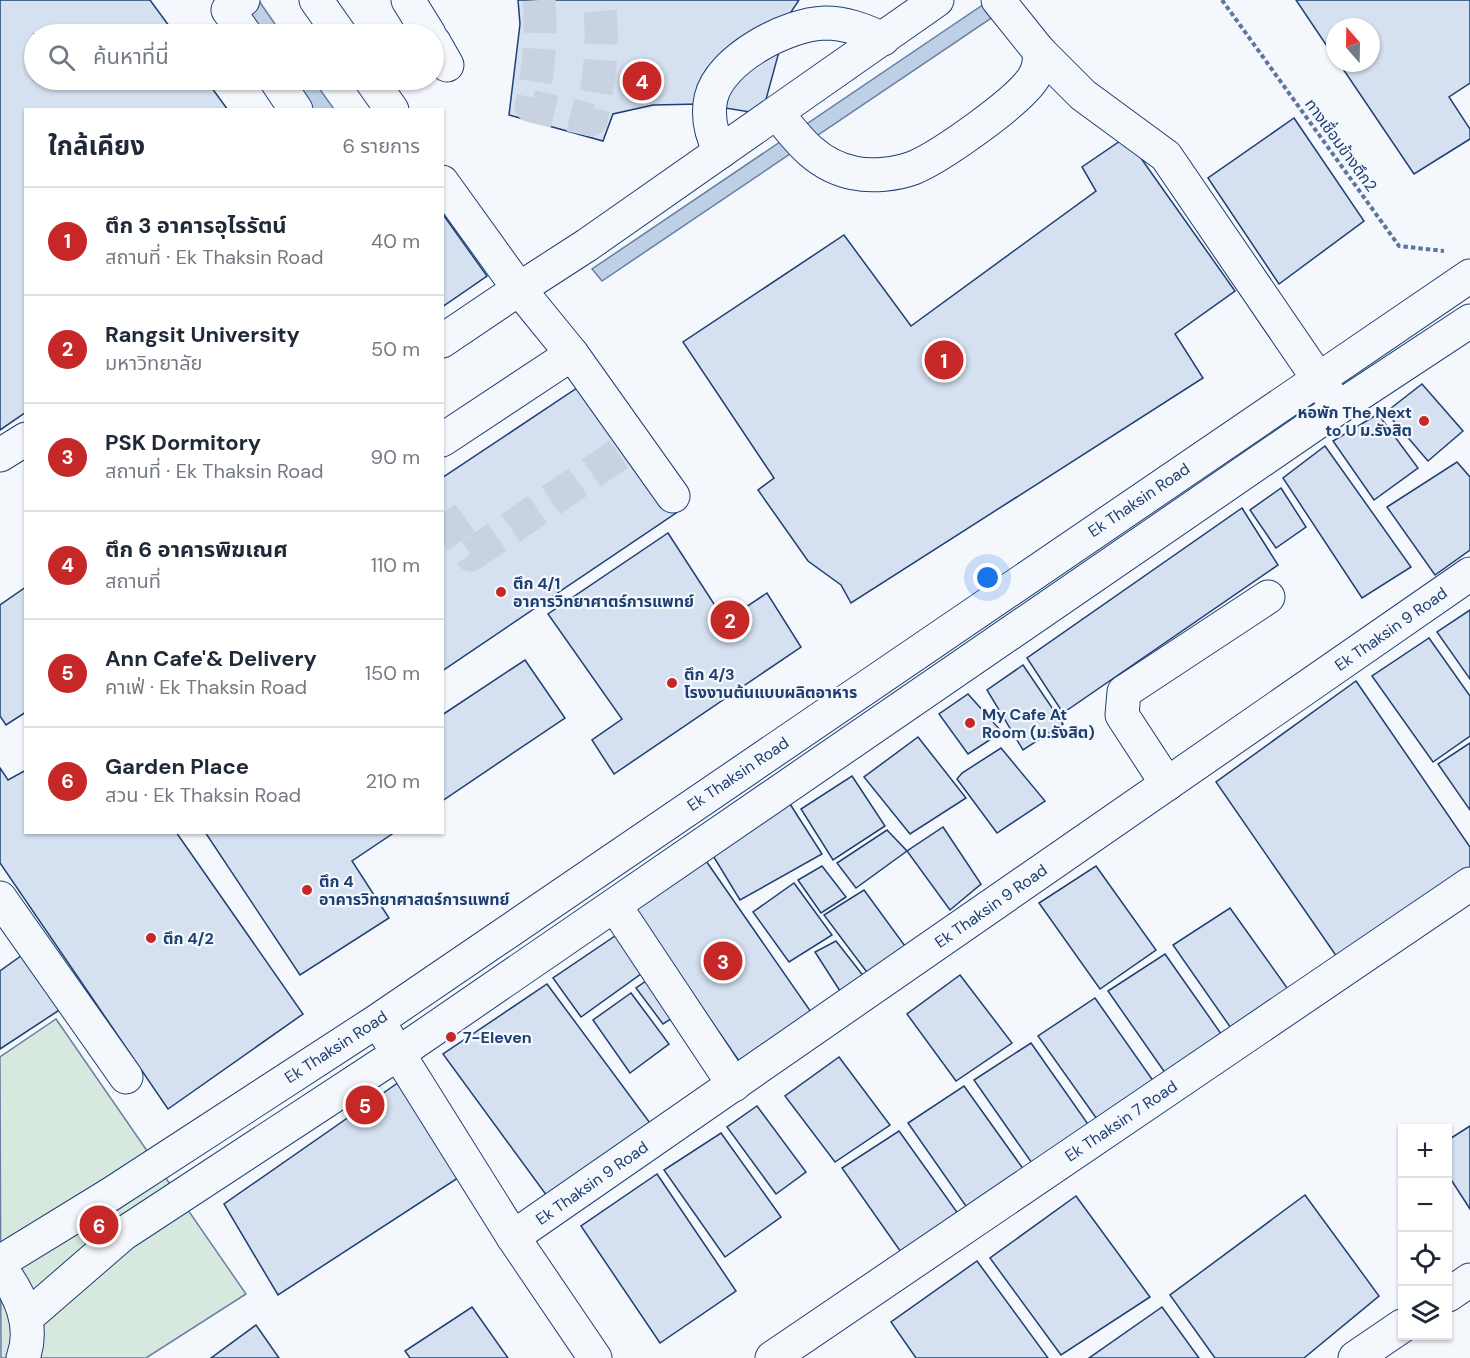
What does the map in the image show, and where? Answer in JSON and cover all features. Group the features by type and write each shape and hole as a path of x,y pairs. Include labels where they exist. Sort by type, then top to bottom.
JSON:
{"street":[{"path":"316,0 333,24"},
{"path":"408,0 423,24"},
{"path":"444,340 587,245 720,152 790,130 883,39 937,0"},
{"path":"1004,7 1039,51 1083,95 1166,156 1338,408"},
{"path":"720,152 712,130 711,98 722,74 743,56 765,42 793,30 824,23 846,25 883,39"},
{"path":"790,130 820,160 839,170 858,174 897,172 914,168 955,142 1023,92 1034,77 1040,62 1039,51"},
{"path":"283,90 295,108"},
{"path":"378,90 391,108"},
{"path":"444,185 519,289 572,354 673,496"},
{"name":"Ek Thaksin Road","path":"0,1262 121,1187 377,1021 1470,276"},
{"path":"26,1318 123,1234 399,1053 1338,408 1470,321"},
{"path":"444,439 572,354"},
{"path":"0,455 24,440"},
{"name":"Ek Thaksin 9 Road","path":"513,1238 1470,574"},
{"path":"1167,784 1122,715 1124,692 1268,597"},
{"name":"Ek Thaksin 7 Road","path":"772,1358 1470,884"},
{"path":"0,898 126,1077"},
{"path":"615,906 734,1085"},
{"path":"377,1021 513,1238 595,1358"},
{"path":"0,1268 16,1288 26,1318 26,1350 23,1358"},
{"path":"1452,1292 1470,1280"},
{"path":"1355,1358 1398,1329"}],"path":[{"name":"ทางเชื่อมข้างตึก2","path":"1222,0 1399,246 1446,251"}],"shaded area":[{"path":"56,1019 246,1294 146,1358 1,1358 0,1057"}],"water":[{"path":"990,0 1018,0 602,281 592,269"},
{"path":"259,1 275,24 252,24 243,12"},
{"path":"297,90 320,90 333,108 309,108"}],"building":[{"path":"0,0 150,0 168,24 24,24 24,90 213,90 227,108 24,108 24,413 0,430"},
{"path":"518,0 799,0 789,15 762,114 701,104 653,105 613,114 603,141 509,115 520,24"},
{"path":"1296,0 1470,0 1470,83 1449,97 1470,129 1470,139 1414,174 1345,72 1380,72 1380,18 1326,18 1326,45"},
{"path":"1294,118 1364,221 1279,284 1208,178"},
{"path":"1126,137 1235,291 1175,334 1203,378 851,603 841,585 808,561 758,490 774,478 683,342 844,235 911,326 1096,191 1082,167"},
{"path":"444,216 487,276 444,306"},
{"name":"ตึก 4/1 อาคารวิทยาศาตร์การแพทย์","path":"583,384 676,513 444,670 444,477"},
{"name":"หอพัก The Next to U ม.รังสิต","path":"1422,384 1463,431 1428,461 1386,412"},
{"path":"1378,414 1418,468 1374,500 1333,441"},
{"path":"1325,446 1411,567 1362,598 1283,478"},
{"path":"1457,462 1470,477 1470,550 1435,575 1387,507"},
{"path":"1281,488 1306,527 1276,548 1250,510"},
{"path":"1242,508 1278,565 1063,713 1027,658"},
{"name":"ตึก 4/3 โรงงานต้นแบบผลิตอาหาร","path":"668,533 725,621 767,593 801,647 614,774 592,740 622,719 548,614"},
{"path":"24,588 24,713 6,725 0,716 0,605"},
{"path":"1470,610 1470,679 1437,632"},
{"path":"1429,638 1470,696 1470,736 1433,762 1372,676"},
{"path":"525,660 565,718 444,800 444,714"},
{"path":"1023,665 1063,724 1023,750 987,690"},
{"path":"1356,681 1470,847 1470,869 1337,957 1216,782"},
{"name":"My Cafe At Room (ม.รังสิต)","path":"968,694 1002,732 968,754 939,714"},
{"path":"918,737 966,798 910,834 864,777"},
{"path":"1470,743 1470,810 1438,764"},
{"path":"1001,748 1045,801 997,833 957,779 962,773"},
{"name":"ตึก 4/2","path":"0,768 8,780 24,771 24,834 177,834 303,1014 168,1109 0,863"},
{"path":"852,776 885,826 833,860 801,809"},
{"path":"790,804 822,854 740,900 712,854"},
{"path":"943,827 981,884 950,910 907,851"},
{"path":"887,830 907,851 856,888 837,863"},
{"name":"ตึก 4 อาคารวิทยาศาสตร์การแพทย์","path":"206,834 392,834 352,861 389,918 300,975"},
{"path":"704,858 811,1012 739,1061 634,909"},
{"path":"822,866 846,897 821,913 798,880"},
{"path":"1096,866 1156,950 1100,989 1039,903"},
{"path":"794,883 832,935 789,962 753,912"},
{"path":"864,890 905,946 869,975 824,915"},
{"path":"1230,908 1290,992 1233,1031 1173,945"},
{"path":"618,934 645,971 581,1017 553,978"},
{"path":"836,941 865,978 840,991 815,952"},
{"path":"25,953 64,1007 0,1049 0,971"},
{"path":"1165,954 1224,1038 1168,1077 1108,991"},
{"path":"960,975 1012,1043 956,1081 907,1014"},
{"path":"649,979 677,1015 663,1024 636,988"},
{"path":"547,984 650,1123 547,1196 443,1054"},
{"path":"631,993 669,1044 630,1073 593,1020"},
{"path":"1095,998 1154,1082 1099,1122 1038,1036"},
{"path":"1031,1043 1090,1127 1034,1166 974,1080"},
{"path":"839,1057 890,1125 835,1162 785,1096"},
{"path":"402,1080 461,1176 278,1295 224,1204"},
{"path":"964,1086 1024,1170 968,1209 908,1123"},
{"path":"757,1106 806,1172 776,1194 727,1127"},
{"path":"1470,1126 1470,1209 1452,1181 1452,1137"},
{"path":"899,1131 959,1215 903,1255 842,1168"},
{"path":"721,1133 781,1217 725,1257 664,1170"},
{"path":"657,1174 736,1291 660,1343 581,1226"},
{"path":"1305,1195 1379,1296 1304,1358 1215,1358 1170,1295"},
{"path":"1076,1196 1150,1297 1061,1355 990,1258"},
{"path":"977,1261 1048,1358 916,1358 891,1322"},
{"path":"472,1307 508,1358 410,1358 405,1351"},
{"path":"1162,1307 1199,1358 1089,1358"},
{"path":"256,1325 279,1358 211,1358"}],"tunnel":[{"path":"539,0 539,53 531,106 591,120 600,60 599,0"},
{"path":"444,517 471,555 635,443"}],"place":[{"name":"ตึก 6 อาคารพิฆเณศ","path":"642,81"},
{"name":"ตึก 3 อาคารอุไรรัตน์","path":"944,360"},
{"name":"หอพัก The Next to U ม.รังสิต","path":"1424,421"},
{"name":"ตึก 4/1 อาคารวิทยาศาตร์การแพทย์","path":"501,592"},
{"name":"Rangsit University","path":"730,620"},
{"name":"ตึก 4/3 โรงงานต้นแบบผลิตอาหาร","path":"672,683"},
{"name":"My Cafe At Room (ม.รังสิต)","path":"970,723"},
{"name":"ตึก 4 อาคารวิทยาศาสตร์การแพทย์","path":"307,890"},
{"name":"ตึก 4/2","path":"151,938"},
{"name":"PSK Dormitory","path":"723,961"},
{"name":"7-Eleven","path":"451,1037"},
{"name":"Ann Cafe'& Delivery","path":"365,1105"},
{"name":"Garden Place","path":"99,1225"}]}
